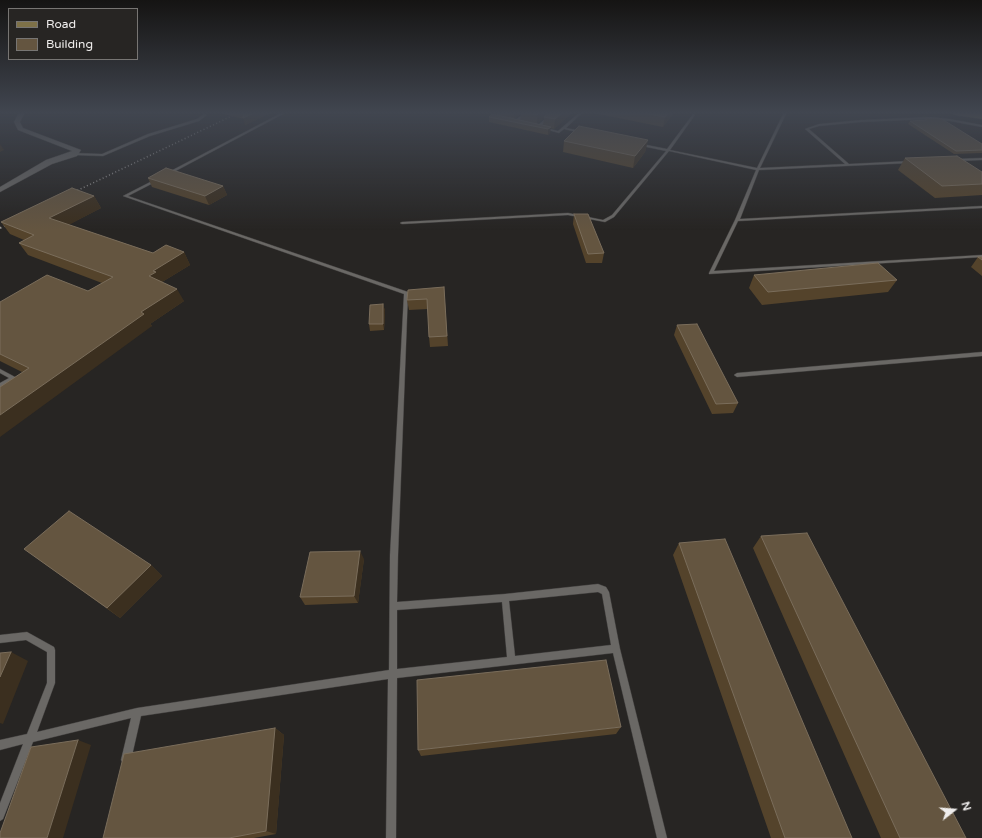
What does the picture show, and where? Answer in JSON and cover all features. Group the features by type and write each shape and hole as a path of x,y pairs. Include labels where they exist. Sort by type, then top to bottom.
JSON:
{"street":[{"path":"0,190 49,162 74,154 76,151"}],"lane":[{"path":"74,154 102,155 111,151"},
{"path":"211,151 125,196 406,293 394,555 391,838"},
{"path":"402,223 568,214 604,221 613,216 667,151"},
{"path":"673,151 758,169 911,162"},
{"path":"767,151 737,220 711,273 982,256"},
{"path":"832,151 848,165"},
{"path":"951,160 982,159"},
{"path":"737,220 982,207"},
{"path":"736,375 982,354"},
{"path":"0,371 13,378 0,386"},
{"path":"394,606 505,598 598,588 603,590 605,592 616,649 662,838"},
{"path":"505,598 511,660"},
{"path":"0,639 27,636 51,650 51,683 0,816"},
{"path":"0,745 137,712 392,674 616,649"},
{"path":"124,772 137,712"}],"building":[{"path":"612,151 639,151 635,156"},
{"path":"957,156 982,172 982,184 942,186 905,158"},
{"path":"166,168 223,186 205,196 148,178"},
{"path":"72,188 94,196 49,218 153,253 166,245 184,252 153,271 156,272 149,276 177,289 141,312 144,314 0,415 0,387 29,368 0,354 0,302 47,275 88,291 113,277 19,243 34,235 1,222"},
{"path":"574,214 588,214 604,253 588,254"},
{"path":"878,263 897,280 768,292 754,275"},
{"path":"444,287 447,336 429,337 427,299 407,300 408,290"},
{"path":"383,304 383,324 369,324 370,305"},
{"path":"697,324 738,403 716,404 677,325"},
{"path":"69,511 151,565 107,608 24,549"},
{"path":"807,533 966,838 900,838 761,536"},
{"path":"725,539 852,838 785,838 679,543"},
{"path":"360,551 354,596 300,597 310,552"},
{"path":"11,652 0,677 0,653"},
{"path":"606,660 621,727 418,750 417,680"},
{"path":"275,728 266,831 229,838 103,838 124,754"},
{"path":"78,740 47,838 0,838 0,833 31,747"}],"railway":[{"path":"68,195 159,151"},
{"path":"0,228 14,221"}]}
